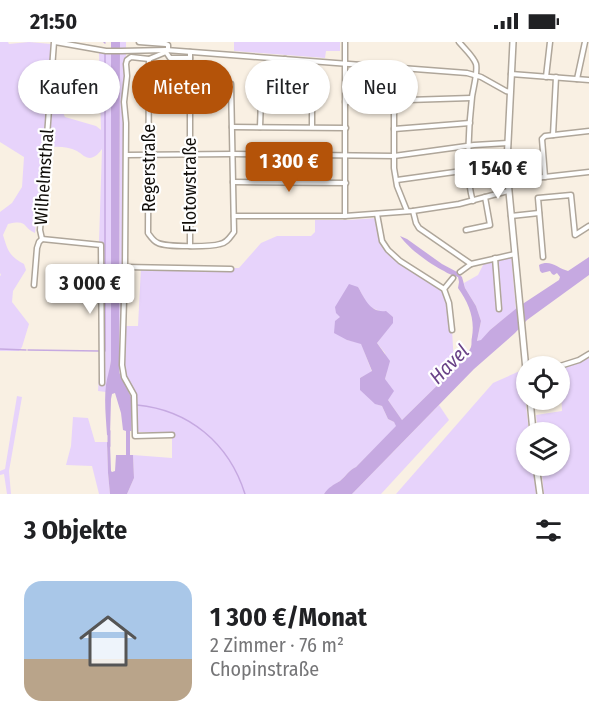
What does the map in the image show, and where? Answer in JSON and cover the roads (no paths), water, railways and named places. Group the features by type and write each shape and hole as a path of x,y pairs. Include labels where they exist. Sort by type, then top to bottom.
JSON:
{"main road":[{"path":"513,42 507,181 525,356"},
{"path":"538,476 540,494"}],"street":[{"path":"54,42 108,51 190,52 342,64"},
{"name":"Wilhelmsthal","path":"34,285 37,248 42,239 40,230 54,42"},
{"path":"139,42 166,44 170,58 190,58"},
{"path":"345,42 345,60"},
{"path":"459,42 476,63 471,98 469,146 470,191 473,201"},
{"path":"546,77 550,42"},
{"path":"577,79 585,42"},
{"path":"167,51 149,59 131,57 128,58 126,64 124,109 127,155 122,364 124,377 134,395 135,436 172,435"},
{"name":"Flotowstraße","path":"190,52 190,246"},
{"name":"Regerstraße","path":"149,59 148,233 152,240 160,244 190,246"},
{"path":"418,69 476,74 510,92"},
{"path":"511,74 589,80"},
{"path":"553,135 556,77"},
{"path":"418,99 471,98"},
{"path":"190,246 222,244 234,232 232,114"},
{"path":"260,114 260,127"},
{"path":"312,114 312,127"},
{"path":"345,114 345,216"},
{"path":"394,114 394,156 397,180 410,212 419,228 471,264"},
{"path":"394,129 470,123"},
{"path":"232,127 346,128"},
{"path":"545,177 542,138 589,131"},
{"path":"127,155 394,156 508,143"},
{"path":"397,180 469,170"},
{"path":"507,181 589,172"},
{"path":"233,182 346,183"},
{"path":"234,216 345,216 410,212 473,201 508,191"},
{"path":"543,257 538,198 571,195 575,235 589,226"},
{"path":"466,230 490,225 485,197"},
{"path":"511,216 539,213"},
{"path":"377,214 383,244 400,261 444,289 450,309 452,330"},
{"name":"Wilhelmsthal","path":"42,239 101,245 102,383"},
{"path":"460,272 471,264 515,254"},
{"path":"495,258 499,309"},
{"path":"125,267 231,268"},
{"path":"444,289 453,278"},
{"path":"570,363 589,354"}],"waterway":[{"path":"104,351 105,53"},
{"path":"0,349 26,350"},
{"path":"28,350 99,351"},
{"path":"137,405 174,414 204,432 229,459 245,494"},
{"path":"109,431 109,446"}],"water label":[{"name":"Havel","path":"449,364"}]}
